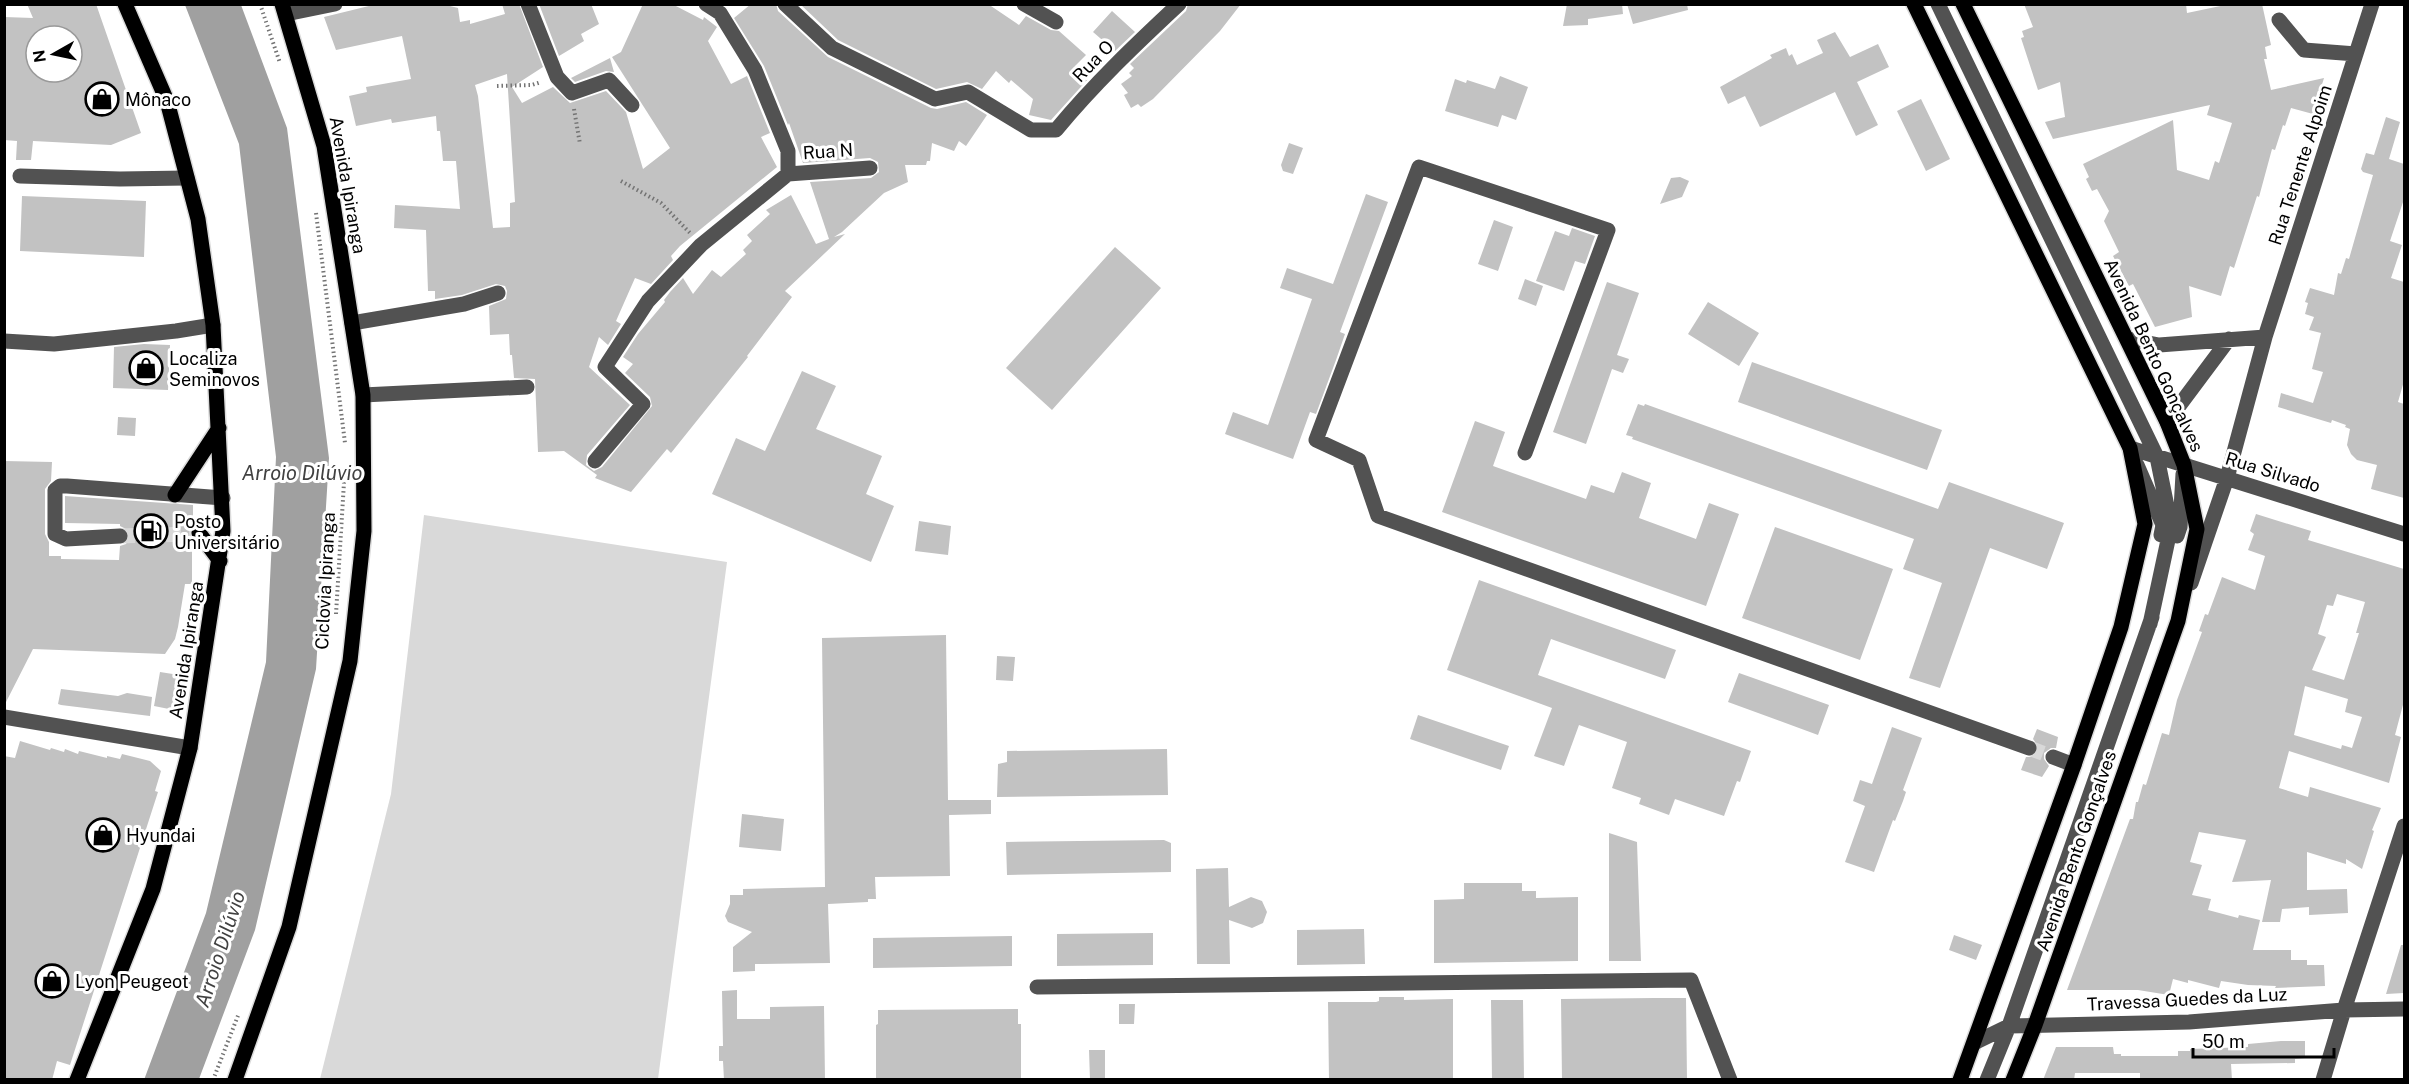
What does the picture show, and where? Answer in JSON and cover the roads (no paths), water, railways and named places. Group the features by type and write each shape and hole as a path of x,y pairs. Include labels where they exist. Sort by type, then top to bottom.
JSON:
{"main road":[{"name":"Avenida Ipiranga","path":"77,1080 153,888 190,748 223,531 213,325 198,219 167,101 125,4"},
{"name":"Avenida Bento Gonçalves","path":"1914,4 2130,448 2145,524 2121,627 1976,1042 1960,1080"},
{"name":"Avenida Bento Gonçalves","path":"1963,4 2167,422 2184,465 2197,529 2178,621 2035,1025 2013,1080"},
{"name":"Avenida Ipiranga","path":"235,1080 289,927 350,661 364,531 363,395 352,323 324,146 284,9"},
{"path":"175,495 219,428"},
{"path":"196,533 220,561"}],"street":[{"path":"284,9 335,4"},
{"path":"528,4 557,77 572,93 609,80 632,105"},
{"path":"595,461 643,404 605,367 648,300 701,245 788,174 788,151 754,70 724,9 706,4"},
{"name":"Rua O","path":"785,4 832,48 935,99 968,92 1031,130 1056,130 1138,41 1179,4"},
{"path":"1024,4 1056,22"},
{"path":"1938,4 2157,457 2171,526 2150,624"},
{"name":"Rua Tenente Alpoim","path":"2178,621 2227,478 2265,337 2372,4"},
{"path":"2279,20 2304,50 2356,54"},
{"path":"1525,453 1608,230 1419,167 1316,440 1359,460 1378,516 2029,748"},
{"name":"Rua N","path":"788,174 870,168"},
{"path":"20,176 120,179 187,178"},
{"path":"352,323 452,307 498,293"},
{"path":"4,341 54,344 213,325"},
{"path":"2128,339 2159,345 2265,337"},
{"path":"2167,422 2229,339"},
{"path":"363,395 527,387"},
{"path":"2130,448 2163,525 2150,624"},
{"name":"Rua Silvado","path":"2130,448 2404,534"},
{"path":"1987,1080 2009,1026 2150,624 2180,527 2184,465"},
{"path":"120,536 66,539 58,537 55,534 55,490 60,486 67,486 223,498"},
{"path":"196,533 223,531"},
{"path":"4,717 190,748"},
{"path":"2053,757 2074,765"},
{"path":"2323,1080 2404,826"},
{"path":"1037,987 1691,980 1730,1080"},
{"name":"Travessa Guedes da Luz","path":"1976,1042 2009,1026 2189,1023 2344,1010 2404,1009"}],"water":[{"name":"Arroio Dilúvio","path":"185,5 241,5 287,128 329,458 316,669 255,930 199,1079 144,1080 206,913 266,662 276,457 239,144"}],"tunnel":[{"path":"120,536 192,534"},
{"path":"2029,748 2053,757"}],"place":[{"name":"Mônaco","path":"102,99"},
{"name":"Localiza Seminovos","path":"146,368"},
{"name":"Posto Universitário","path":"151,531"},
{"name":"Hyundai","path":"103,835"},
{"name":"Lyon Peugeot","path":"52,981"}]}
